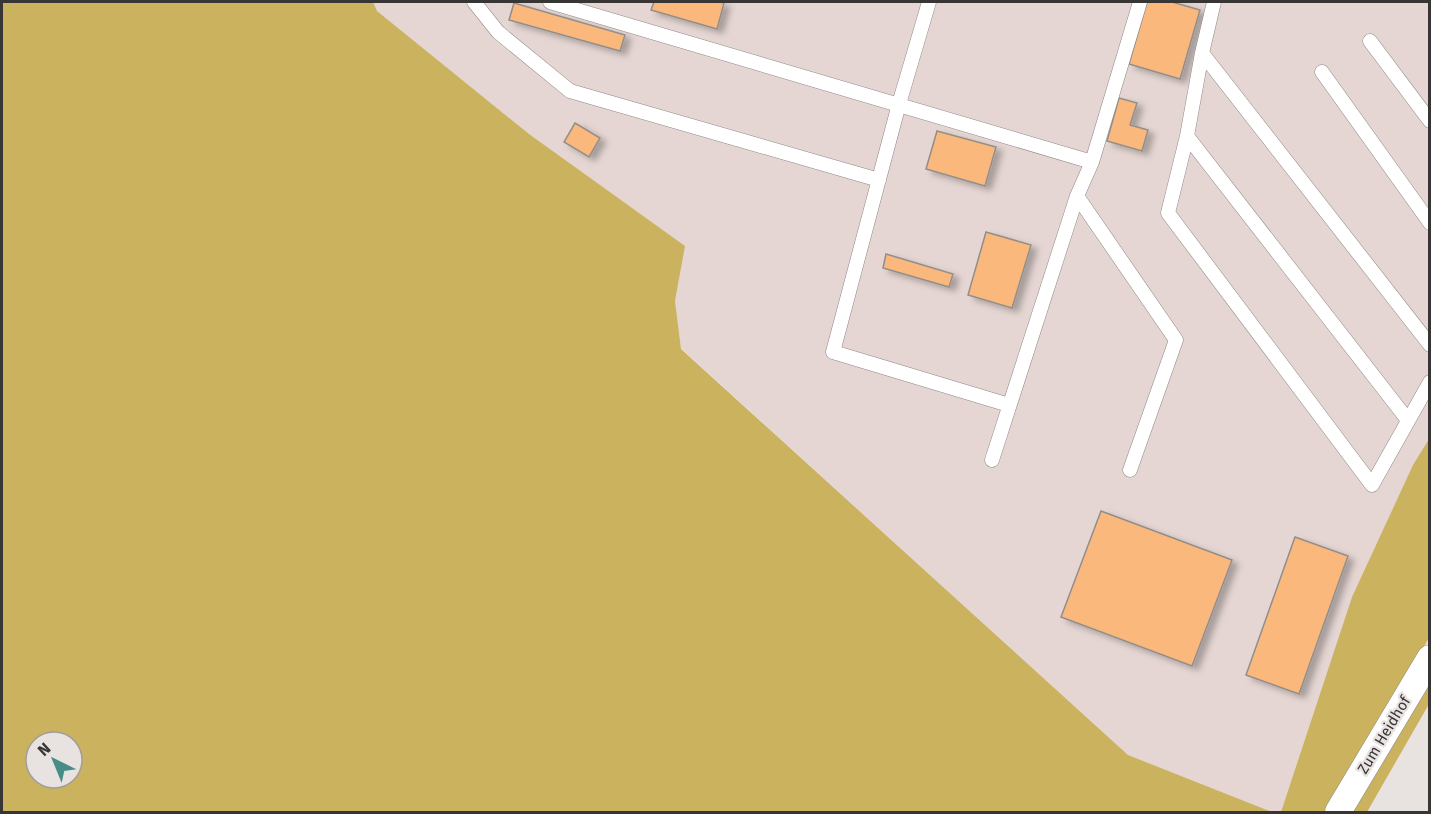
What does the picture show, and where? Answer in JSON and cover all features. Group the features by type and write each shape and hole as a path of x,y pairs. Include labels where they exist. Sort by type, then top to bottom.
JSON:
{"street":[{"name":"Zum Heidhof","path":"1338,813 1430,658"}],"lane":[{"path":"474,2 498,32 570,91 879,180"},
{"path":"550,2 1092,162"},
{"path":"929,2 899,104 833,352 1009,405"},
{"path":"992,460 1077,196 1092,162 1140,2"},
{"path":"1214,2 1187,136 1168,213 1372,485 1407,419 1430,382"},
{"path":"1370,41 1430,121"},
{"path":"1202,53 1430,345"},
{"path":"1322,72 1430,223"},
{"path":"1187,136 1407,419"},
{"path":"1077,196 1176,340 1130,470"}],"shaded area":[{"path":"2,2 373,2 377,11 529,134 685,246 675,301 681,349 1128,755 1272,812 2,812"},
{"path":"373,2 1429,2 1429,439 1413,465 1352,597 1281,812 1272,812 1128,755 681,348 675,301 685,246 529,134 377,11"},
{"path":"1429,439 1429,638 1327,812 1281,812 1352,597 1413,465"},
{"path":"1429,681 1429,704 1367,812 1350,812"}],"building":[{"path":"654,2 724,3 717,29 651,10"},
{"path":"1147,2 1172,2 1200,10 1180,79 1129,64"},
{"path":"514,3 625,35 620,51 509,20"},
{"path":"1119,98 1137,103 1130,125 1148,130 1142,151 1107,141"},
{"path":"575,123 600,138 589,157 564,142"},
{"path":"937,131 996,147 985,186 926,169"},
{"path":"986,232 1031,245 1012,308 968,295"},
{"path":"886,254 953,274 949,287 883,268"},
{"path":"1101,511 1232,560 1192,666 1061,617"},
{"path":"1295,537 1348,556 1299,694 1246,675"}]}
